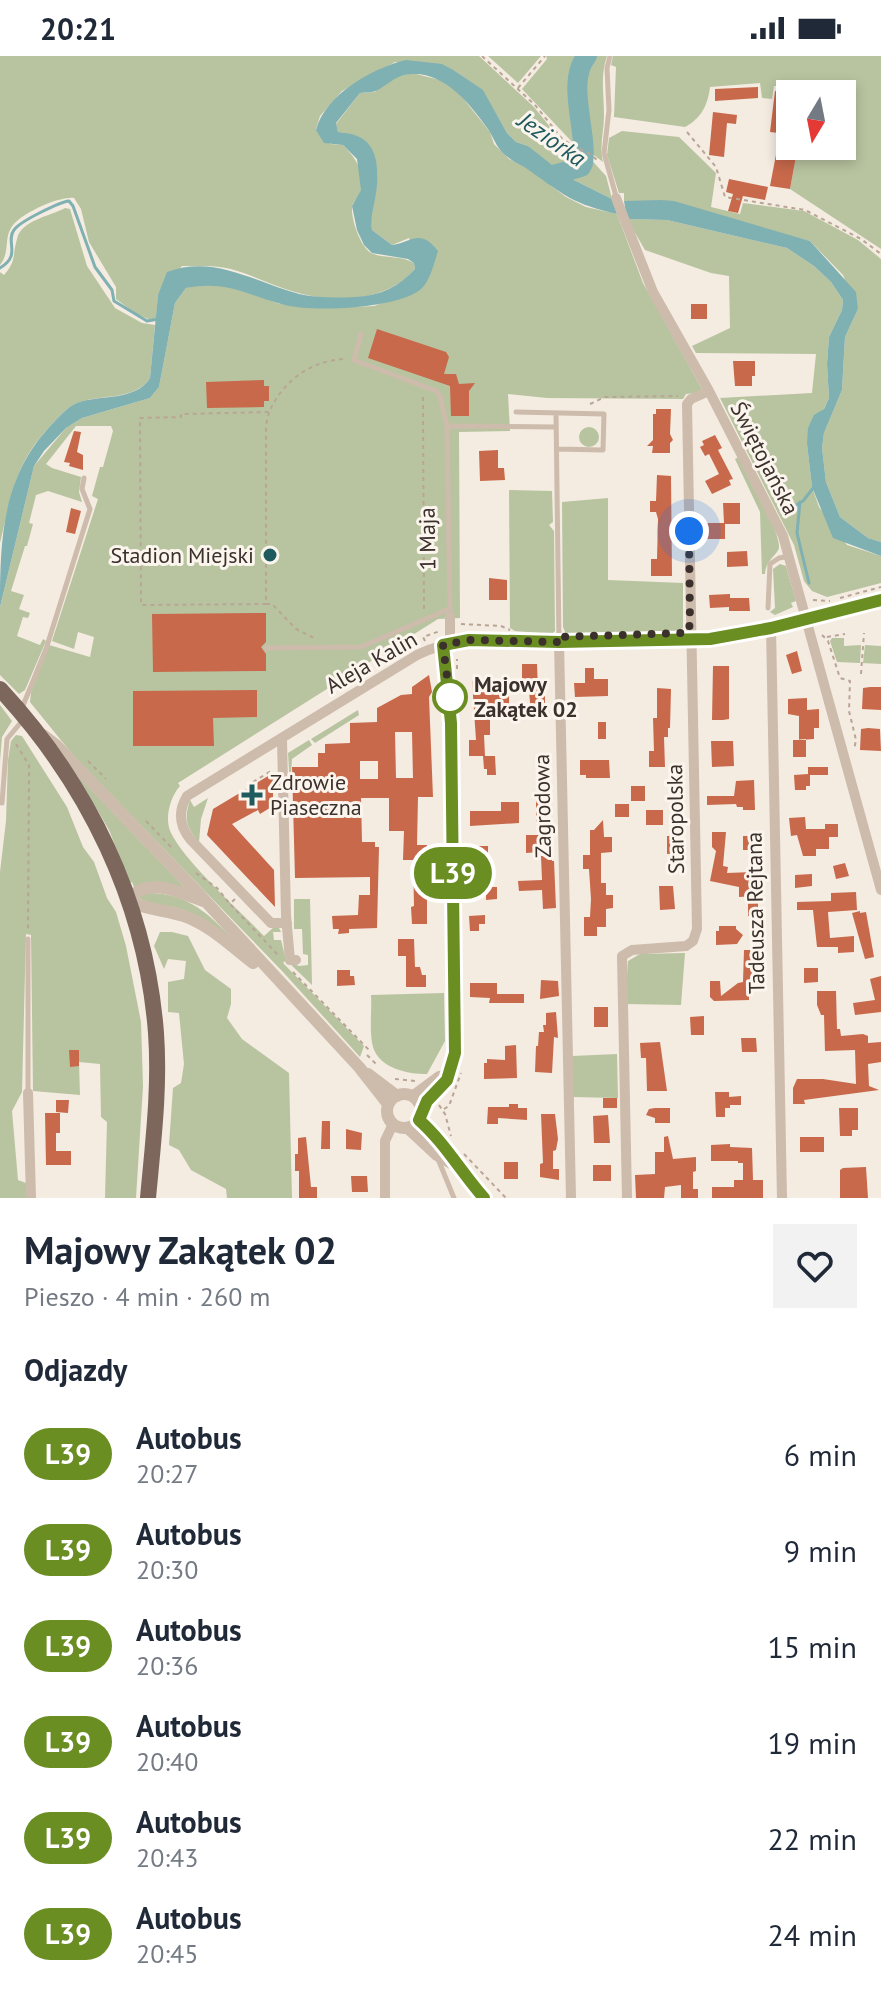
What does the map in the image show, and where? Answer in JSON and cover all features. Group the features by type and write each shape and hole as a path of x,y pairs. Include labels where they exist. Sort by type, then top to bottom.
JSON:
{"main road":[{"path":"0,689 61,763 96,822 138,933 156,1033 156,1104 148,1198"}],"street":[{"name":"Świętojańska","path":"616,198 653,292 709,391 783,536 881,890"},
{"path":"691,399 709,391"},
{"name":"Staropolska","path":"627,1198 622,956 632,950 686,946 693,941 697,929 687,420 687,404 691,399"},
{"name":"Aleja Kalin","path":"242,893 183,829 181,809 187,796 417,655 469,640 691,641 771,628 881,600"},
{"name":"1 Maja","path":"416,1119 443,1085 455,1053 447,644 449,613"},
{"name":"Tadeusza Rejtana","path":"771,628 782,1198"},
{"name":"Zagrodowa","path":"559,642 571,1198"},
{"path":"27,719 90,779 275,979 393,1100"},
{"path":"282,739 287,923 292,964"},
{"path":"203,901 172,889 155,887 138,890 128,901 155,911 175,913 198,923 275,979"},
{"path":"242,893 271,923 287,923"},
{"path":"138,933 155,911"},
{"path":"393,1100 412,1096 439,1076 447,1074"},
{"path":"28,1093 31,1198"},
{"path":"412,1096 416,1119 437,1155 455,1165 484,1198"},
{"path":"393,1100 387,1115 393,1124"},
{"path":"393,1124 416,1119"},
{"path":"416,1119 451,1153 455,1165"},
{"path":"385,1198 385,1141 393,1124"}],"lane":[{"name":"Świętojańska","path":"610,56 604,153 616,198"},
{"path":"361,334 354,360 436,391 447,426 556,427"},
{"path":"516,412 604,414 603,450 557,449"},
{"name":"Zagrodowa","path":"556,413 559,642"},
{"name":"1 Maja","path":"447,426 449,613"},
{"path":"2,803 8,735 27,719 90,509 82,489 84,478"},
{"path":"768,608 770,564 790,556"},
{"path":"266,648 361,647 424,619 449,613"},
{"path":"28,939 28,1093"},
{"path":"437,1155 439,1167 454,1198"}],"path":[{"path":"482,56 551,122 563,140 590,154"},
{"path":"517,89 545,56"},
{"path":"687,132 716,167 725,197 805,210 861,239 881,254"},
{"path":"266,604 266,425 269,412 284,388 313,365 331,360 354,360"},
{"path":"423,386 424,619"},
{"path":"577,414 605,397 683,396 691,399"},
{"path":"269,412 140,418 141,605 272,604 296,629 333,648"},
{"path":"810,601 836,601 881,587"},
{"path":"483,624 501,626 516,634"},
{"path":"819,626 840,678 850,681 849,711 856,740 854,757"},
{"path":"861,674 864,633"},
{"path":"826,637 845,634"},
{"path":"457,659 457,673"},
{"path":"8,735 21,749 29,765 28,939"},
{"path":"259,769 264,775"},
{"path":"253,782 271,771"},
{"path":"242,893 230,904 283,961"},
{"path":"292,964 369,1050"},
{"path":"443,1110 449,1106 461,1071"},
{"path":"395,1079 421,1082"},
{"path":"435,1099 443,1110 453,1139"},
{"path":"462,1152 506,1198"}],"green space":[{"path":"0,56 479,56 534,107 563,143 583,153 578,164 557,167 545,162 528,146 516,142 507,133 483,91 455,71 395,62 342,91 320,116 316,129 330,144 343,145 358,165 362,183 352,212 363,245 376,255 414,263 415,269 390,288 375,294 343,299 310,296 225,268 182,266 158,295 156,319 148,319 116,299 116,287 89,242 81,209 74,198 50,203 15,223 9,232 5,256 0,265"},
{"path":"488,56 541,56 518,83"},
{"path":"546,56 581,56 574,79 573,97 582,148 574,144 522,89 547,59"},
{"path":"591,56 607,56 603,78 603,162 587,150 581,101 581,77"},
{"path":"613,56 881,56 881,249 790,189 795,160 856,160 856,80 776,80 772,99 762,98 760,83 710,87 703,110 685,127 614,117 616,67 611,65"},
{"name":"Stadion Miejski","path":"412,73 440,80 458,92 490,132 494,144 509,159 527,168 566,197 586,207 617,214 643,283 702,389 686,394 683,399 547,398 508,394 510,431 459,432 460,618 438,619 178,783 180,786 171,802 168,821 178,845 200,872 264,936 274,927 279,928 281,932 273,932 274,940 281,940 286,960 283,963 364,1046 360,1057 283,972 73,755 30,702 49,645 90,657 94,637 78,632 74,649 52,641 98,499 92,496 113,431 111,426 76,426 46,464 81,477 79,492 82,502 48,491 36,495 29,523 33,524 11,591 24,595 19,609 30,613 28,618 23,617 17,636 40,645 43,639 46,641 25,690 19,694 0,675 0,607 34,466 66,428 82,418 150,398 159,387 175,303 186,288 207,283 229,286 280,304 354,307 374,306 420,289 409,238 392,245 372,230 377,176 373,155 356,137 338,132 336,124 360,93 375,92 393,78"},
{"path":"622,131 679,137 716,173 711,207 740,214 743,203 804,211 858,240 881,259 881,542 868,538 840,517 826,482 822,448 824,433 842,390 845,337 858,309 843,275 810,241 642,201 624,201 624,193 619,193 607,155 609,138"},
{"path":"587,155 606,176 612,199 566,176 584,168"},
{"path":"65,208 70,209 87,266 115,308 142,323 155,325 150,378 135,391 75,404 52,424 22,465 0,543 0,272 4,275 11,265 17,239 24,227"},
{"path":"627,219 667,220 787,248 831,282 843,300 842,310 829,337 829,398 807,444 812,487 819,507 847,545 881,556 881,583 827,597 812,591 804,581 794,545 720,398 812,393 816,354 696,353 692,346 730,328 729,276 711,273 645,250"},
{"path":"589,427 596,430 599,437 596,444 589,447 582,444 579,437 582,430"},
{"path":"739,457 778,539 778,550 765,574 762,574 760,512 735,459"},
{"path":"509,490 552,491 553,522 549,525 554,531 555,631 552,634 510,628"},
{"path":"608,498 608,580 683,583 683,628 675,632 566,634 563,627 562,502"},
{"path":"780,564 786,566 796,601 791,603 793,607 775,615 770,612 775,608 773,569"},
{"path":"832,638 844,638 844,646 861,645 860,663 837,662 830,641"},
{"path":"865,645 881,646 881,664 863,663"},
{"path":"0,705 12,721 2,737 0,761"},
{"path":"358,710 359,715 315,743 311,739"},
{"path":"16,735 22,736 67,807 83,847 94,862 107,898 116,912 126,946 141,1022 143,1086 136,1198 105,1198 107,1122 101,1117 100,1064 79,1062 80,1095 33,1091 31,935 26,934 22,1092 12,1111 18,1180 26,1183 26,1198 0,1198 0,872 8,760 11,741"},
{"path":"309,740 312,745 292,759 290,786 288,753"},
{"path":"77,775 185,888 144,884 134,887 130,883 109,830"},
{"path":"208,798 201,819 199,842 187,822 188,807 190,800 194,807"},
{"path":"145,893 177,897 190,903 213,920 246,953 187,911 138,898"},
{"path":"294,899 310,899 312,985 286,960 299,966 308,965 308,955 303,954 302,929 294,929"},
{"path":"160,932 188,936 205,970 231,989 227,1018 242,1039 289,1073 292,1198 227,1198 226,1189 191,1170 179,1150 169,1145 173,1088 181,1083 184,1064 179,1013 168,1012 168,982 184,979 186,961 168,959 164,969 154,946"},
{"path":"685,953 681,1005 625,1004 628,961 640,954"},
{"path":"444,993 445,1041 427,1074 403,1071 382,1060 373,1047 371,995"},
{"path":"617,1054 618,1098 573,1097 572,1056"}],"water":[{"path":"406,60 442,64 483,90 507,133 516,142 528,146 566,176 612,199 617,214 570,198 511,160 465,100 435,78 406,75 376,91 360,93 336,123 338,132 365,140 374,154 377,182 372,230 392,245 421,238 438,251 423,287 392,301 331,309 295,307 224,287 186,288 175,303 159,387 150,398 82,418 66,428 34,466 0,607 3,532 7,509 23,464 36,443 70,407 86,400 136,391 150,378 158,295 167,272 184,267 218,268 299,294 341,298 380,292 395,286 415,269 414,263 408,259 372,253 364,245 352,206 361,190 357,159 343,145 324,143 316,130 321,117 339,95 365,76"},
{"path":"624,201 674,201 810,241 856,292 858,309 845,337 842,390 824,433 822,448 826,482 840,517 868,538 881,542 881,556 833,538 812,487 808,428 814,415 824,409 829,398 829,337 842,310 843,300 831,282 814,266 787,248 667,220 627,219"}],"building":[{"path":"758,87 758,98 715,101 715,89"},
{"path":"775,91 776,133 770,132"},
{"path":"713,112 737,115 736,124 727,123 724,157 709,155"},
{"path":"776,155 776,160 795,160 790,189 770,186"},
{"path":"729,179 768,187 765,200 743,196 738,213 728,211 733,194 726,192"},
{"path":"691,304 707,304 707,319 691,319"},
{"path":"377,329 446,352 449,357 444,374 456,374 459,384 475,383 469,391 469,416 451,416 450,386 368,358"},
{"path":"733,361 755,361 752,386 735,386"},
{"path":"264,380 264,386 269,386 269,401 264,401 264,407 207,408 206,382"},
{"path":"656,409 671,409 670,434 673,440 670,453 652,453 653,446 647,446 653,440 653,414 656,414"},
{"path":"74,431 81,432 77,452 83,455 83,470 64,462"},
{"path":"715,435 722,448 718,450 733,479 729,480 731,485 712,494 705,481 719,474 709,454 705,456 700,447 704,445 702,441"},
{"path":"498,450 498,468 504,468 505,480 480,481 479,451"},
{"path":"657,475 671,476 672,576 651,576 651,559 657,559 658,519 656,512 650,512 650,501 656,501"},
{"path":"723,503 740,503 740,524 725,524 725,539 707,539 707,523 724,523"},
{"path":"71,508 81,511 75,534 66,532"},
{"path":"747,551 748,566 727,567 727,552"},
{"path":"489,578 507,580 507,600 489,600"},
{"path":"730,594 730,598 749,598 750,611 729,611 729,607 710,608 709,595"},
{"path":"266,613 266,642 261,647 266,654 266,671 153,672 152,614"},
{"path":"797,651 802,671 792,674 786,655"},
{"path":"522,664 537,664 538,691 545,691 545,710 539,710 539,713 531,713 528,680 522,681"},
{"path":"713,666 729,666 729,719 712,720"},
{"path":"585,668 594,668 594,679 608,679 608,696 575,697 574,683 585,683"},
{"path":"429,675 432,692 429,697 433,797 418,797 417,845 427,845 427,924 412,924 413,860 403,860 404,831 389,831 389,798 361,798 362,842 375,842 375,847 379,847 377,928 349,929 349,933 338,934 339,929 333,929 332,916 358,915 359,895 370,895 370,877 295,878 292,767 318,767 318,753 325,753 325,744 350,743 350,723 377,722 377,708 401,695 412,694 412,687","holes":["395,732 412,732 413,778 396,778","360,761 378,761 378,779 360,779"]},
{"path":"472,681 488,681 488,688 509,688 509,716 490,716 490,735 484,735 485,756 469,756 469,740 476,740"},
{"path":"881,687 881,710 862,709 863,688"},
{"path":"657,688 671,689 670,728 668,737 664,737 665,767 649,767 649,751 654,751 653,718 657,718"},
{"path":"257,690 257,717 213,718 214,746 133,746 133,691"},
{"path":"807,698 807,710 819,709 819,728 814,728 814,739 799,740 799,716 788,714 788,699"},
{"path":"598,722 606,722 606,739 598,739"},
{"path":"861,729 880,729 881,751 860,750"},
{"path":"806,739 806,757 793,757 793,740"},
{"path":"711,741 733,741 734,766 712,767"},
{"path":"483,756 495,756 496,775 487,775"},
{"path":"580,760 609,760 610,778 580,775"},
{"path":"808,767 828,767 828,775 810,775 810,786 806,786 806,790 795,790 794,775 808,774"},
{"path":"273,773 273,806 232,824 274,870 275,907 207,835 213,809"},
{"path":"754,780 755,810 743,810 736,804 707,805 707,796 734,796 736,781"},
{"path":"631,786 645,786 645,801 631,801"},
{"path":"536,796 550,796 549,822 536,822"},
{"path":"501,802 519,802 519,823 470,826 470,811 501,811"},
{"path":"615,804 629,804 629,817 615,817"},
{"path":"646,810 663,810 663,825 646,825"},
{"path":"805,817 806,829 825,829 825,824 838,824 838,837 829,837 829,849 816,849 816,856 803,856 797,835 791,836 789,818"},
{"path":"603,820 604,837 612,837 612,852 601,853 601,883 606,883 606,895 613,895 613,908 606,909 606,927 597,927 597,936 584,936 584,917 590,917 591,899 589,869 583,869 583,855 590,855 590,830 594,830"},
{"path":"712,832 726,832 723,866 728,867 727,873 753,872 754,896 739,897 739,887 710,881 716,851 712,847"},
{"path":"526,835 540,835 540,852 526,853"},
{"path":"667,836 679,836 680,853 667,854"},
{"path":"743,836 757,836 756,850 743,850"},
{"path":"470,846 488,846 488,862 470,862"},
{"path":"541,856 551,856 554,861 556,908 543,909 542,890 519,891 518,881 542,880"},
{"path":"845,863 849,876 836,879 833,866"},
{"path":"812,874 812,886 795,888 795,875"},
{"path":"659,886 673,886 675,909 660,910"},
{"path":"486,887 497,887 497,899 486,900"},
{"path":"856,892 857,910 828,912 830,938 854,936 854,952 838,953 838,947 817,947 813,910 797,910 797,902 831,901 831,893"},
{"path":"748,899 758,900 758,916 748,916"},
{"path":"866,912 874,957 865,959 852,913"},
{"path":"485,915 485,924 479,924 479,931 470,931 469,916"},
{"path":"719,926 736,926 743,935 737,944 716,945"},
{"path":"398,939 414,939 415,967 420,967 422,975 426,975 426,987 406,987 406,956 398,956"},
{"path":"744,950 751,950 751,966 758,966 759,989 749,989 749,1000 714,1001 710,997 710,981 720,981 721,996 743,982"},
{"path":"804,968 818,968 818,982 804,983"},
{"path":"337,970 350,970 355,985 337,986"},
{"path":"881,976 881,1012 855,1015 853,1003 875,1000 870,979"},
{"path":"541,980 558,981 559,996 540,999"},
{"path":"470,983 497,983 497,994 524,994 524,1003 489,1003 490,998 470,997"},
{"path":"817,991 836,991 837,1029 840,1029 841,1036 863,1034 868,1036 868,1043 881,1042 881,1062 868,1064 869,1086 879,1090 793,1104 793,1088 797,1079 856,1084 855,1050 825,1051 824,1015 821,1015 817,1005"},
{"path":"594,1007 608,1007 608,1027 594,1027"},
{"path":"556,1012 558,1038 554,1037 552,1073 535,1072 539,1032 544,1032 546,1013"},
{"path":"704,1016 704,1035 691,1035 690,1017"},
{"path":"741,1038 756,1038 757,1052 742,1052"},
{"path":"660,1042 667,1091 647,1091 646,1058 641,1058 640,1043"},
{"path":"516,1045 517,1078 484,1079 487,1059 505,1060 505,1046"},
{"path":"69,1050 79,1050 79,1066 70,1067"},
{"path":"715,1092 729,1092 729,1097 741,1096 741,1105 730,1105 730,1108 725,1108 725,1117 716,1117"},
{"path":"603,1098 617,1098 617,1108 603,1108"},
{"path":"56,1100 69,1100 68,1113 56,1112"},
{"path":"509,1104 527,1108 527,1120 498,1118 498,1124 487,1124 488,1107 509,1107"},
{"path":"670,1108 670,1123 655,1123 655,1118 646,1115 649,1109"},
{"path":"839,1108 858,1108 858,1130 852,1130 852,1136 840,1136"},
{"path":"45,1113 60,1113 56,1151 71,1151 71,1165 46,1165"},
{"path":"541,1114 555,1114 558,1139 553,1151 553,1169 559,1169 559,1180 540,1177 540,1164 543,1163"},
{"path":"608,1115 610,1143 594,1143 593,1116"},
{"path":"322,1121 330,1121 330,1149 321,1149"},
{"path":"346,1129 362,1133 361,1150 346,1149"},
{"path":"668,1136 673,1159 696,1157 693,1189 698,1189 698,1198 681,1198 681,1185 665,1187 664,1198 636,1198 635,1175 655,1174 655,1152 664,1152 664,1137"},
{"path":"306,1137 311,1187 317,1187 317,1198 299,1198 299,1171 295,1171 295,1154 298,1154 298,1138"},
{"path":"800,1137 824,1137 824,1152 800,1152"},
{"path":"730,1144 730,1147 752,1148 753,1180 763,1180 763,1198 712,1198 712,1187 734,1187 734,1180 743,1180 743,1163 711,1161 711,1145"},
{"path":"504,1162 518,1162 518,1179 504,1179"},
{"path":"593,1165 611,1165 611,1181 593,1181"},
{"path":"866,1167 868,1198 840,1198 840,1170"},
{"path":"351,1176 367,1176 368,1192 352,1192"}],"waterway":[{"name":"Jeziorka","path":"553,175 581,167 583,163 577,93 581,67 587,56"},
{"path":"0,268 10,258 11,239 18,226 40,212 69,201 95,267 112,290 114,301 147,321 159,319"},
{"path":"784,512 803,501 814,487"},
{"path":"800,502 797,533 809,583"}],"bus line":[{"name":"L39","path":"484,1198 455,1165 451,1153 419,1120 421,1109 447,1080 455,1053 451,723 443,645 469,640 691,641 771,628 881,600"}],"place":[{"name":"Stadion Miejski","path":"270,555"},
{"name":"Majowy Zakątek 02","path":"450,697"},
{"name":"Zdrowie Piaseczna","path":"252,795"}],"route":[{"path":"450,697 450,700 443,645 469,640 559,642 558,637 683,633 685,626 690,626 689,531"}]}
